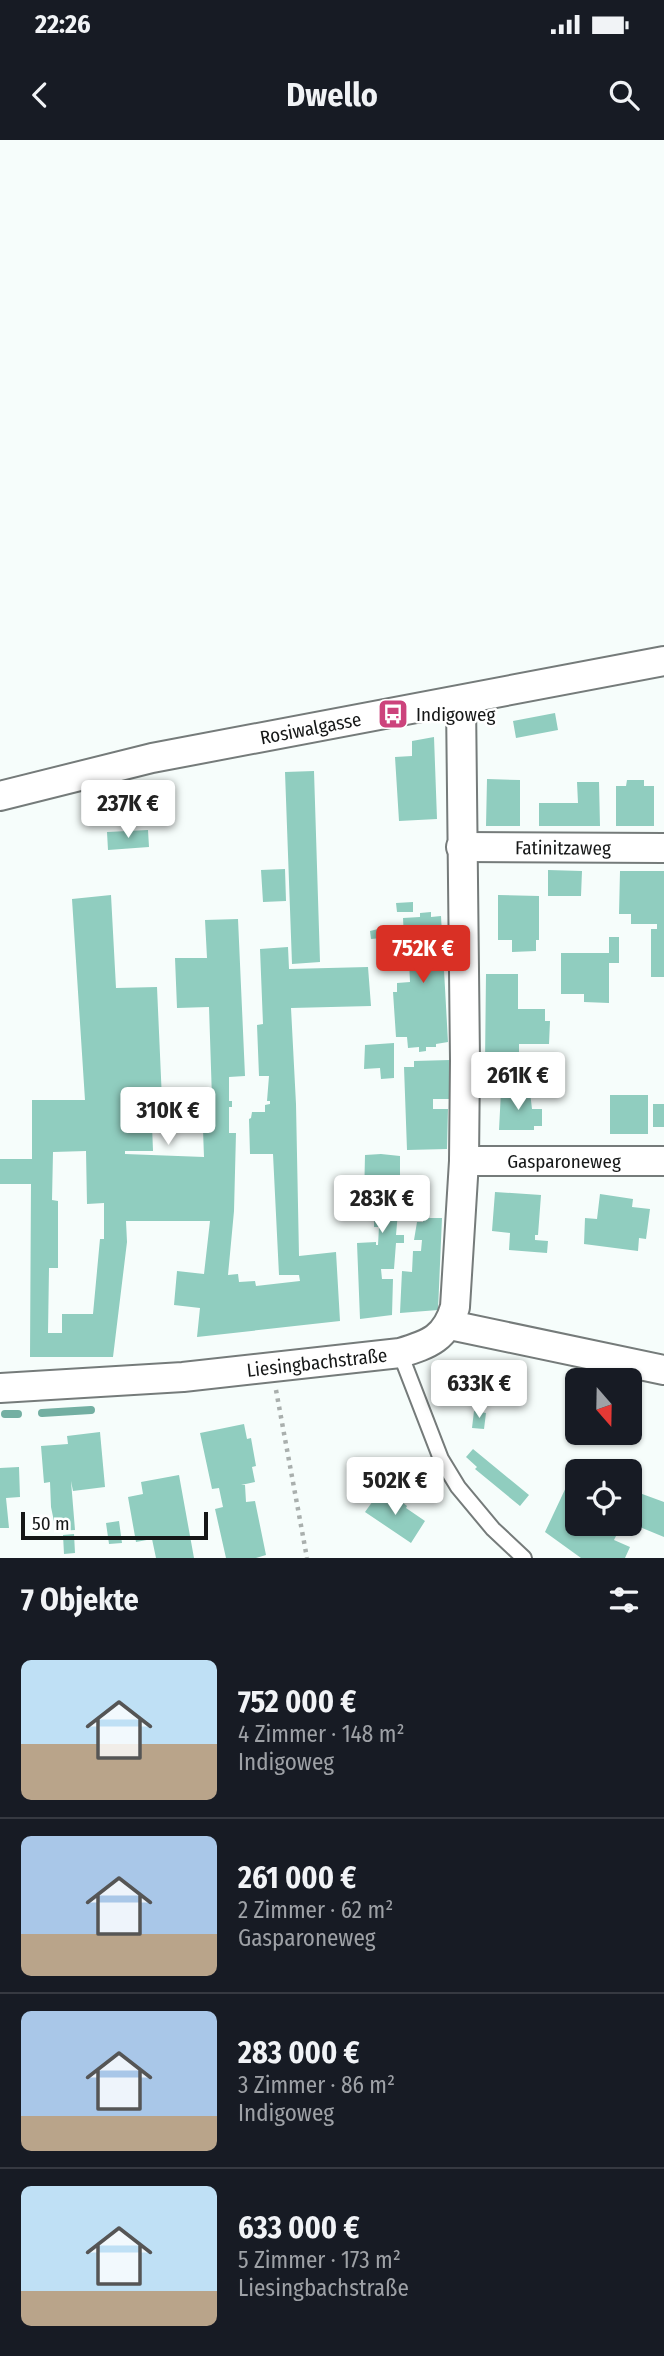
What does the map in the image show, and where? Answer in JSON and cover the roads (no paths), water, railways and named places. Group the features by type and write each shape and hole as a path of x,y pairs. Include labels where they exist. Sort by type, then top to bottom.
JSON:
{"street":[{"name":"Rosiwalgasse","path":"0,796 152,758 664,661"},
{"path":"461,701 464,1161 455,1307 450,1325 664,1370"},
{"name":"Fatinitzaweg","path":"461,847 664,848"},
{"name":"Gasparoneweg","path":"464,1161 664,1161"},
{"name":"Liesingbachstraße","path":"0,1388 137,1380 400,1353 441,1334 450,1325"}],"lane":[{"path":"400,1353 432,1437 452,1478 493,1529 524,1558"}],"waterway":[{"path":"42,1413 91,1410"},
{"path":"5,1414 18,1414"}],"place":[{"name":"Indigoweg","path":"393,714"}]}
